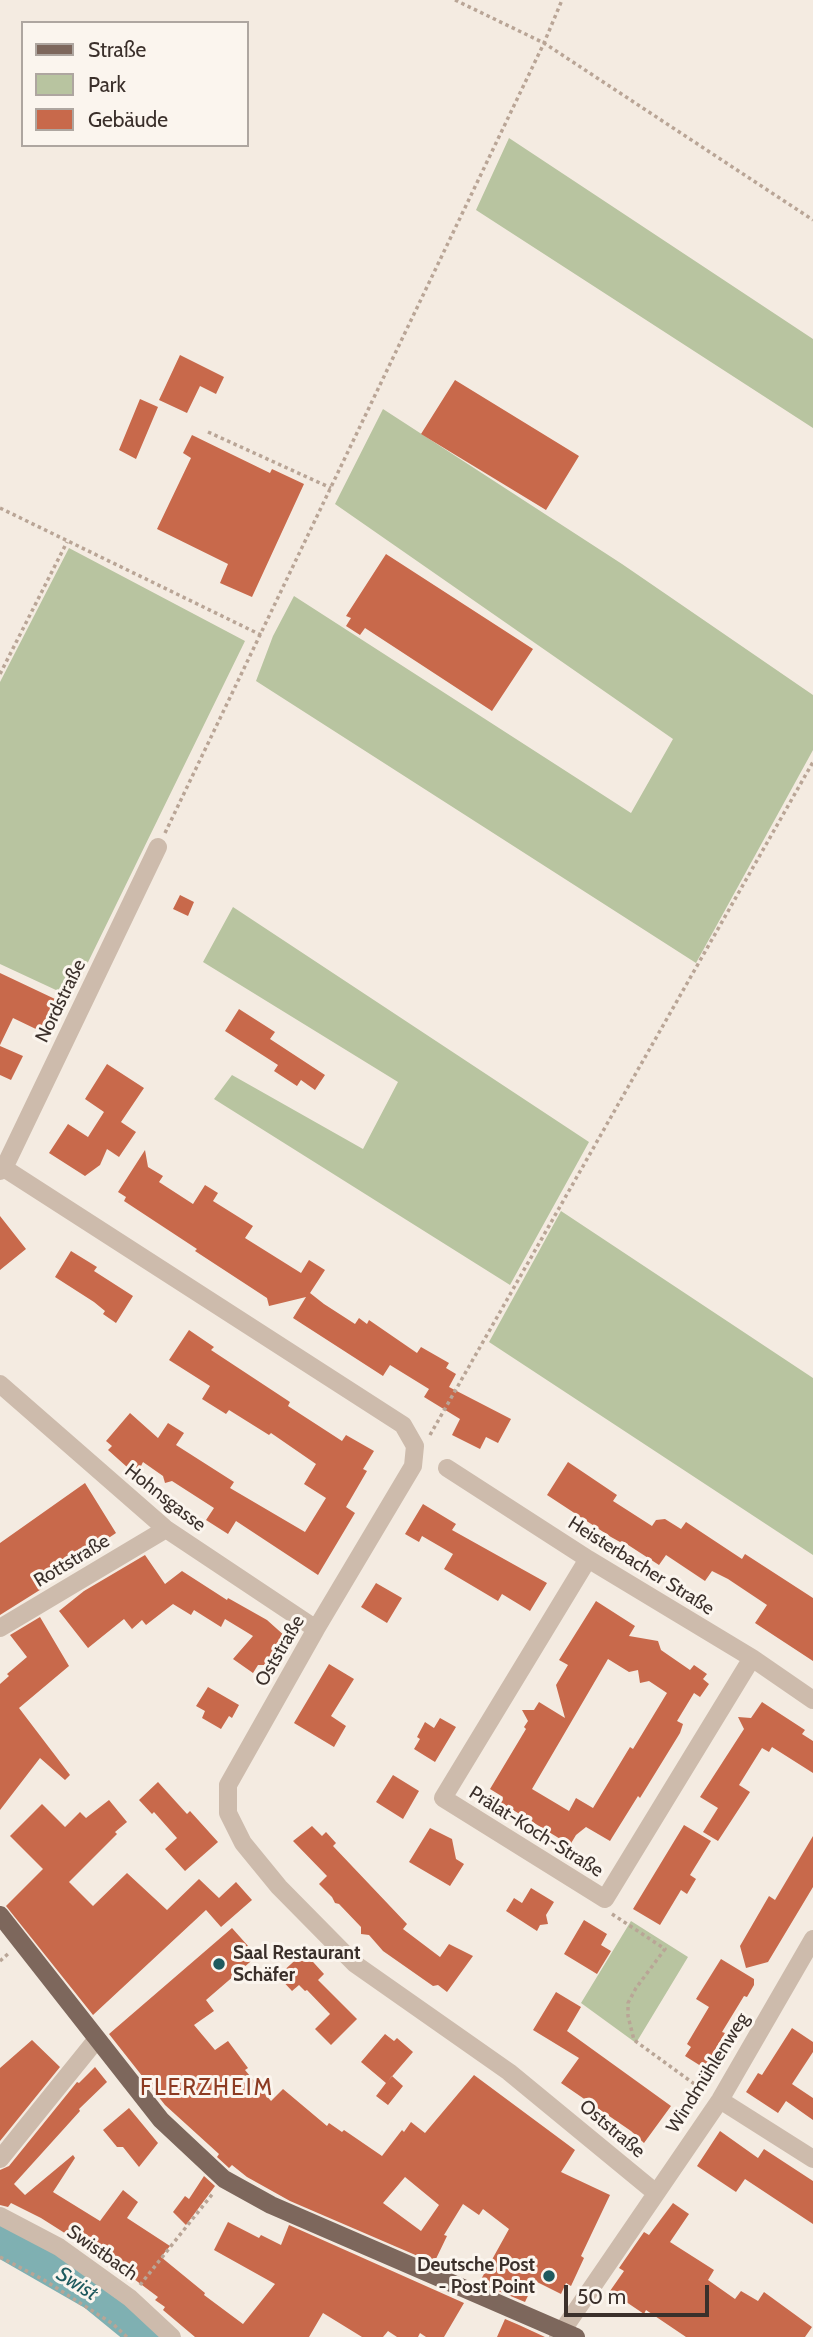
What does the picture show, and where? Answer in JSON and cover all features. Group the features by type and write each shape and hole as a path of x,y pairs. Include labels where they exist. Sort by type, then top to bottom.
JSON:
{"main road":[{"path":"0,1915 161,2120 224,2179 271,2205 565,2335"}],"street":[{"name":"Nordstraße","path":"2,1170 158,847"},
{"path":"2,1170 403,1425 415,1446"},
{"name":"Hohnsgasse","path":"0,1384 166,1529 316,1629"},
{"name":"Oststraße","path":"415,1446 413,1466 316,1629 228,1785 228,1813 243,1843 279,1887 355,1964 509,2072 656,2193"},
{"name":"Heisterbacher Straße","path":"447,1468 587,1559 752,1658 813,1700"},
{"name":"Rottstraße","path":"0,1628 166,1529"},
{"name":"Prälat-Koch-Straße","path":"587,1559 443,1798 605,1899 752,1658"},
{"name":"Windmühlenweg","path":"565,2335 656,2193 720,2100 813,1939"},
{"path":"0,2159 97,2039"},
{"path":"720,2100 813,2159"},
{"name":"Swistbach","path":"0,2216 59,2247 130,2298 172,2337"}],"path":[{"path":"455,0 544,43 813,220"},
{"path":"158,847 544,43 562,0"},
{"path":"208,432 331,488"},
{"path":"0,508 261,635"},
{"path":"0,674 67,542"},
{"path":"415,1446 429,1435 813,762"},
{"path":"605,1899 612,1915 665,1949 628,2003 634,2040 720,2100"},
{"path":"130,2298 224,2179"},
{"path":"0,2257 44,2280 113,2324 127,2337"}],"green space":[{"path":"509,138 813,339 813,428 476,210"},
{"path":"383,409 622,564 813,695 813,750 696,963 256,681 273,636 294,596 631,813 673,739 335,504"},
{"path":"69,548 245,641 71,997 0,964 0,682"},
{"path":"233,907 589,1142 510,1285 214,1099 232,1075 363,1149 398,1082 203,962"},
{"path":"561,1211 813,1378 813,1555 489,1342"},
{"path":"631,1921 688,1957 636,2043 581,2003"}],"building":[{"path":"180,355 224,377 216,394 200,386 187,413 159,400"},
{"path":"455,380 579,456 546,510 421,434"},
{"path":"140,399 158,407 136,459 119,450"},
{"path":"192,435 270,473 272,469 304,484 252,597 220,583 228,564 157,529 191,458 183,453"},
{"path":"386,554 533,649 492,711 365,628 360,635 346,626 351,618 346,616"},
{"path":"180,895 194,902 188,916 173,909"},
{"path":"0,973 55,999 40,1031 13,1018 0,1045"},
{"path":"239,1009 275,1032 270,1039 325,1075 315,1090 301,1080 297,1086 274,1071 278,1065 225,1031"},
{"path":"0,1046 23,1056 11,1080 0,1075"},
{"path":"107,1064 144,1088 121,1122 136,1132 119,1157 107,1149 100,1165 85,1176 49,1153 68,1124 88,1137 104,1112 85,1099"},
{"path":"145,1150 148,1167 163,1176 159,1182 193,1204 205,1185 218,1193 213,1201 253,1226 245,1238 301,1273 309,1260 325,1270 310,1293 324,1304 355,1324 359,1318 367,1324 369,1320 417,1353 421,1347 449,1363 446,1368 456,1374 449,1387 511,1419 498,1443 486,1437 480,1449 452,1435 460,1419 424,1397 429,1389 390,1365 383,1376 293,1318 306,1297 269,1306 267,1298 124,1201 126,1197 118,1192"},
{"path":"0,1216 26,1249 0,1270"},
{"path":"71,1251 97,1267 94,1271 133,1296 116,1323 103,1314 105,1311 94,1302 55,1277"},
{"path":"189,1330 214,1347 211,1350 290,1402 288,1406 342,1441 346,1435 374,1451 363,1469 367,1471 346,1507 355,1513 318,1575 236,1521 228,1534 206,1520 214,1508 172,1481 165,1483 163,1476 143,1462 139,1470 131,1463 127,1467 108,1450 112,1446 106,1441 130,1413 158,1438 168,1423 184,1433 176,1445 234,1482 230,1488 305,1532 326,1498 304,1484 316,1464 271,1433 269,1435 229,1410 226,1414 202,1399 210,1386 169,1360"},
{"path":"568,1462 617,1495 613,1501 652,1526 656,1520 665,1519 681,1529 686,1522 742,1559 745,1554 813,1598 813,1661 755,1623 767,1605 728,1579 712,1571 705,1581 666,1555 659,1565 547,1495"},
{"path":"85,1483 116,1533 40,1584 43,1588 0,1615 0,1543"},
{"path":"423,1504 456,1524 452,1530 547,1583 530,1611 502,1594 498,1601 444,1569 453,1554 422,1536 419,1542 405,1534"},
{"path":"145,1555 165,1584 182,1571 227,1600 228,1598 267,1620 286,1637 270,1656 270,1665 258,1665 253,1673 233,1659 253,1636 225,1619 221,1627 194,1610 191,1615 173,1604 146,1625 142,1620 132,1629 124,1619 88,1648 59,1611 84,1591"},
{"path":"376,1583 402,1598 387,1623 361,1607"},
{"path":"596,1601 635,1626 629,1636 658,1641 661,1650 690,1670 694,1665 707,1674 703,1679 709,1684 700,1697 694,1693 677,1721 683,1724 680,1733 610,1841 586,1827 576,1835 570,1845 500,1802 503,1797 490,1789 526,1729 524,1727 528,1721 522,1710 534,1710 539,1702 565,1718 556,1685 568,1665 559,1660","holes":["608,1659 629,1672 638,1670 640,1683 649,1681 667,1693 593,1808 576,1798 569,1811 532,1789"]},
{"path":"40,1617 69,1666 19,1708 70,1775 65,1780 40,1758 0,1810 0,1684 9,1676 7,1674 27,1657 10,1635"},
{"path":"329,1664 354,1679 331,1716 346,1726 334,1747 294,1723"},
{"path":"208,1687 239,1705 232,1718 229,1716 221,1729 202,1718 205,1711 196,1706"},
{"path":"762,1702 805,1730 802,1734 813,1741 813,1773 772,1747 769,1752 762,1748 739,1785 750,1792 718,1841 703,1832 718,1808 700,1797 744,1729 738,1717 751,1718"},
{"path":"440,1718 456,1727 435,1762 414,1749 425,1722 434,1728"},
{"path":"393,1775 419,1791 403,1819 376,1802"},
{"path":"158,1782 187,1814 190,1811 218,1842 185,1871 165,1849 177,1838 154,1812 152,1814 139,1800"},
{"path":"109,1800 127,1822 69,1882 93,1906 127,1873 167,1910 199,1879 219,1898 236,1882 252,1900 221,1927 206,1910 93,2015 6,1906 43,1869 10,1836 42,1804 65,1827 80,1812 86,1818"},
{"path":"684,1825 711,1841 690,1875 696,1879 687,1894 681,1890 660,1925 633,1909"},
{"path":"312,1826 322,1836 326,1832 336,1843 333,1846 407,1924 403,1929 440,1957 449,1944 473,1956 447,1992 438,1985 433,1986 383,1951 369,1935 361,1934 361,1927 319,1884 327,1876 293,1841"},
{"path":"430,1828 452,1839 456,1859 464,1864 450,1886 409,1862"},
{"path":"813,1836 813,1887 768,1962 746,1968 740,1946 769,1896 775,1900"},
{"path":"531,1888 554,1902 546,1915 548,1924 540,1925 537,1931 506,1911 514,1898 522,1903"},
{"path":"584,1920 607,1934 601,1945 611,1951 597,1974 564,1954"},
{"path":"232,1928 257,1956 206,2000 214,2011 194,2025 215,2050 228,2041 248,2068 245,2070 271,2101 283,2089 327,2126 329,2123 342,2132 344,2130 382,2156 411,2122 425,2133 474,2075 575,2150 561,2172 610,2195 581,2256 584,2258 571,2286 566,2283 561,2294 535,2281 525,2302 479,2283 509,2229 483,2209 479,2215 463,2204 444,2235 447,2236 434,2263 290,2201 247,2177 232,2165 229,2168 217,2157 219,2154 165,2105 109,2034","holes":["405,2177 439,2205 421,2231 383,2203"]},
{"path":"304,1952 324,1974 318,1980 357,2019 331,2045 315,2029 330,2014 307,1990 299,1985 292,1991 278,1976"},
{"path":"721,1959 754,1979 754,1985 722,2032 725,2033 704,2068 685,2056 691,2047 687,2044 709,2007 696,1999"},
{"path":"556,1992 581,2007 567,2031 671,2106 644,2143 631,2131 561,2083 579,2058 533,2030"},
{"path":"792,2028 813,2042 813,2052 792,2084 813,2098 813,2120 786,2101 778,2113 746,2092 758,2073 762,2075"},
{"path":"385,2034 394,2041 397,2038 413,2052 392,2076 403,2086 388,2105 376,2096 386,2083 361,2062"},
{"path":"32,2040 60,2067 0,2141 0,2068"},
{"path":"95,2067 107,2082 79,2109 14,2184 25,2195 73,2155 75,2158 53,2192 100,2221 123,2190 138,2202 127,2218 170,2246 161,2257 205,2293 204,2295 243,2324 275,2284 214,2250 228,2222 259,2238 261,2235 281,2245 289,2225 464,2303 444,2337 426,2337 420,2333 418,2337 397,2337 388,2331 383,2337 362,2337 323,2313 309,2337 195,2337 163,2310 165,2307 155,2300 158,2297 130,2276 127,2280 81,2247 82,2244 41,2218 11,2203 8,2207 0,2205 0,2170 9,2166 77,2082"},
{"path":"129,2108 158,2143 139,2167 123,2147 117,2147 103,2130"},
{"path":"720,2131 758,2158 764,2149 813,2181 813,2224 745,2179 736,2192 697,2166"},
{"path":"204,2176 215,2186 186,2225 173,2212 185,2196 189,2199"},
{"path":"673,2203 689,2214 670,2242 714,2270 708,2280 735,2299 741,2291 758,2301 764,2292 812,2327 805,2337 686,2337 646,2310 644,2314 610,2291 624,2271 619,2268 644,2232 649,2235"},
{"path":"505,2319 519,2325 545,2337 497,2337"}],"waterway":[{"name":"Swist","path":"0,2239 94,2293 148,2337"}],"place":[{"name":"Saal Restaurant Schäfer","path":"219,1964"},
{"name":"Deutsche Post - Post Point","path":"549,2276"}],"district":[{"name":"FLERZHEIM","path":"207,2088"}]}
